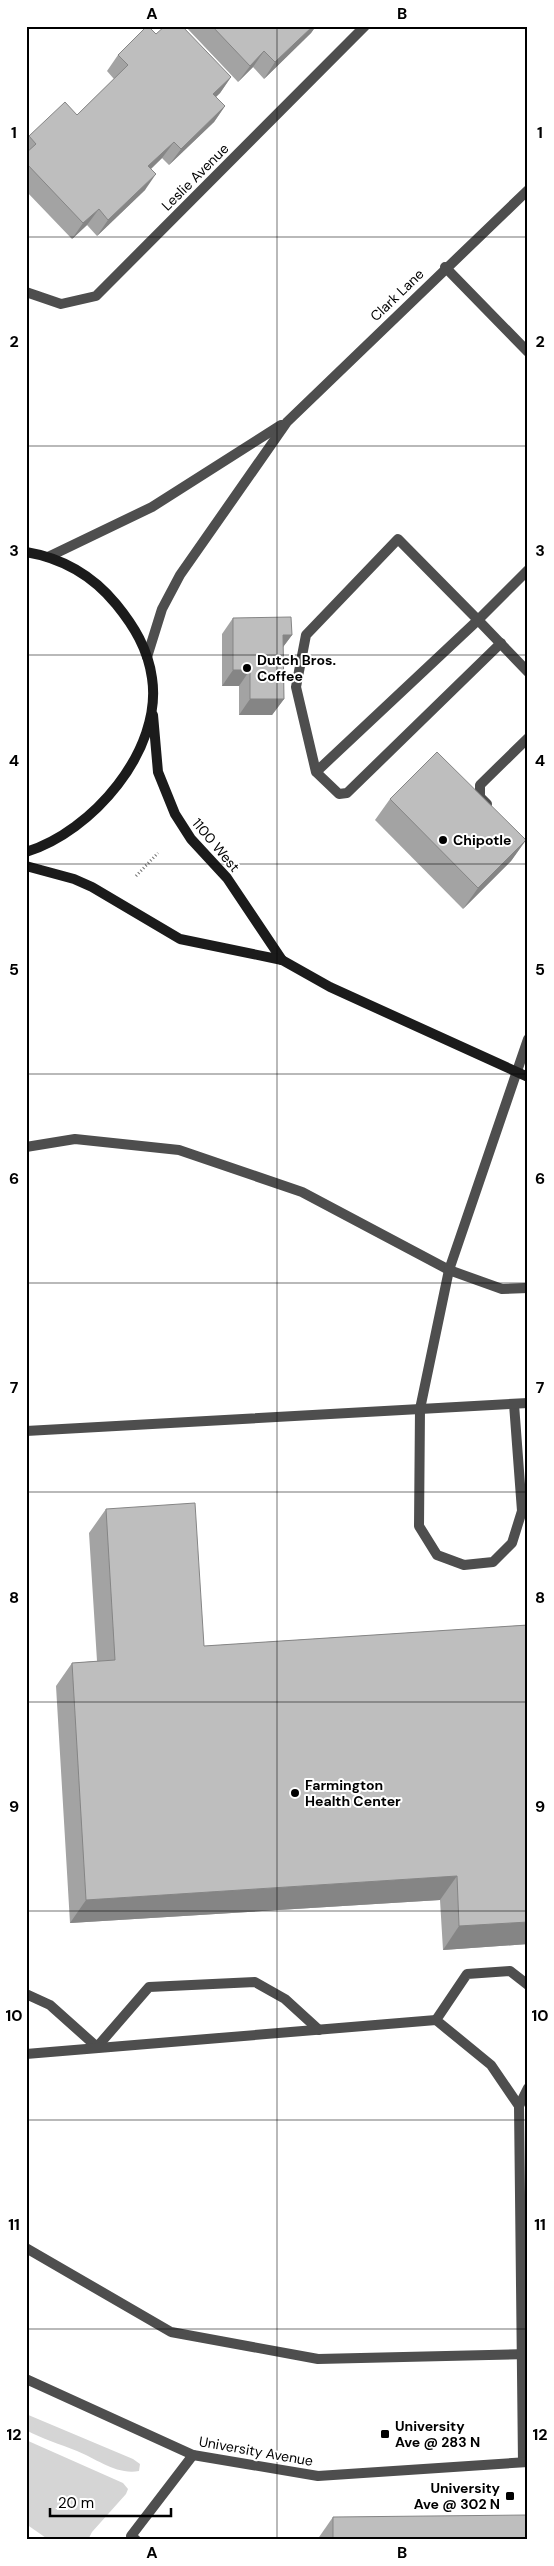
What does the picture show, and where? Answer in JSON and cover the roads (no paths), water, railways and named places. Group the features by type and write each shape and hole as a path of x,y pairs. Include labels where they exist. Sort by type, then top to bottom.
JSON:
{"main road":[{"name":"1100 West","path":"26,552 48,557 77,570 110,597 141,638 152,678 158,772 168,801 188,834 227,878 282,960"},
{"path":"26,852 39,848 77,826 110,795 136,756 153,706"},
{"name":"1100 West","path":"26,866 68,877 92,887 180,939 282,960 330,987 523,1076"}],"street":[{"name":"Leslie Avenue","path":"26,292 61,304 96,296 365,26"},
{"name":"Clark Lane","path":"147,657 162,609 180,575 286,422 528,190"},
{"path":"445,268 528,352"},
{"name":"Clark Lane","path":"48,557 152,507 286,422"},
{"path":"501,643 347,793 339,794 316,772 296,687 306,635 398,539 501,643 528,672"},
{"path":"316,772 478,620 528,570"},
{"path":"492,810 480,797 480,785 528,738"},
{"path":"514,1404 522,1511 512,1543 493,1562 464,1565 436,1555 419,1526 420,1409 449,1270 523,1076 528,1038"},
{"path":"26,1147 75,1139 179,1150 302,1192 449,1270 502,1289 528,1288"},
{"path":"26,1431 528,1403"},
{"path":"436,2020 468,1974 510,1971 528,1985"},
{"path":"97,2047 149,1987 255,1982 285,2000 319,2030"},
{"path":"26,1994 50,2005 97,2047"},
{"path":"26,2054 436,2020 491,2065 519,2106"},
{"path":"525,2462 525,2354 519,2106 528,2088"},
{"path":"26,2248 171,2332 318,2359 525,2354"},
{"name":"University Avenue","path":"26,2379 193,2455 318,2476 525,2462"},
{"path":"132,2539 193,2455"}],"place":[{"name":"Dutch Bros. Coffee","path":"247,668"},
{"name":"Chipotle","path":"443,840"},
{"name":"Farmington Health Center","path":"295,1793"},
{"name":"University Ave @ 283 N","path":"385,2434"},
{"name":"University Ave @ 302 N","path":"510,2496"}]}
